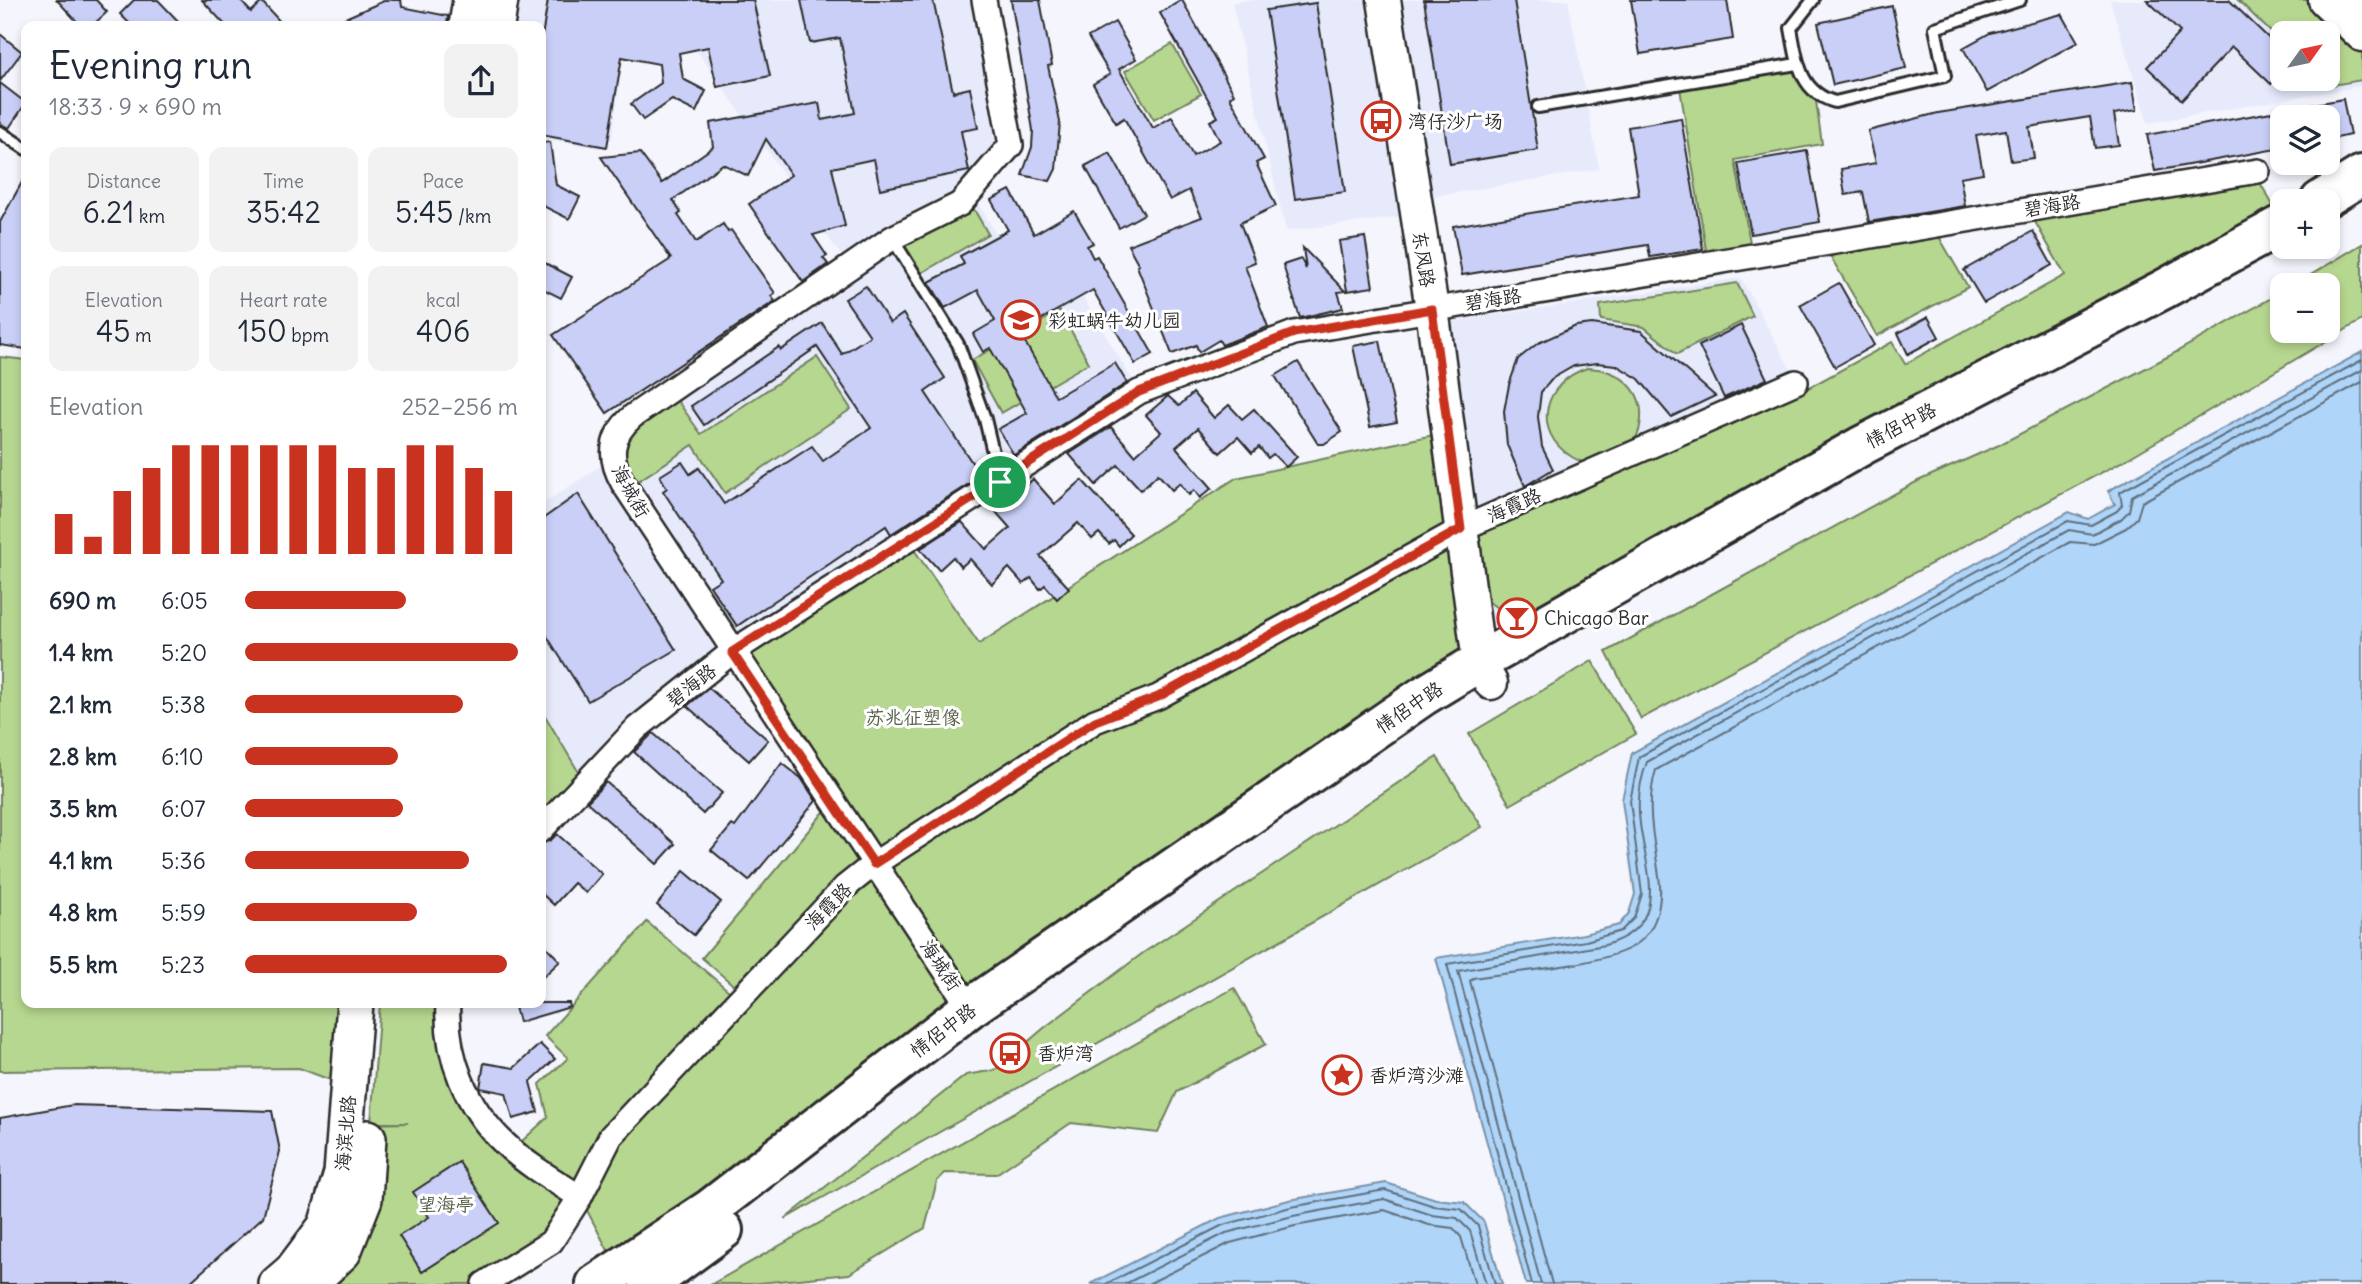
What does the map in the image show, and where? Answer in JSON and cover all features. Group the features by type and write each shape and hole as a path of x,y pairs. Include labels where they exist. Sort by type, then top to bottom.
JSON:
{"highway":[{"path":"2339,189 2362,175"},
{"path":"2340,217 2362,204"},
{"name":"情侶中路","path":"649,1284 991,1026 1319,794 1437,715 1485,672 1863,444 2270,232"},
{"name":"情侶中路","path":"596,1284 711,1208 970,1008 1423,696 1485,672 2270,259"}],"main road":[{"path":"474,21 494,7"},
{"name":"海滨北路","path":"277,1284 292,1271 326,1226 342,1173 355,1008"},
{"name":"海滨北路","path":"309,1284 343,1252 364,1199 378,1008"}],"street":[{"name":"海城街","path":"970,1008 732,652 617,472 612,445 616,433 633,416 892,238 960,204 1012,145 984,0"},
{"name":"东风路","path":"1384,0 1432,309 1461,529 1485,672"},
{"path":"2325,0 2362,34"},
{"name":"碧海路","path":"546,825 637,728 732,652 1139,392 1294,333 2258,171"},
{"name":"海霞路","path":"484,1284 551,1242 580,1198 611,1136 845,887 874,864 1095,721 1158,697 1461,529 1796,382"},
{"path":"448,1008 450,1050 465,1090 484,1119 505,1144 580,1198"}],"lane":[{"path":"1813,0 1791,28 1797,64 1809,86 1820,97 1835,102 1945,76 1935,29 2020,0"},
{"path":"1538,107 1797,64"},
{"path":"0,132 21,146"},
{"path":"892,238 958,344 985,419 1000,482"}],"shaded area":[{"path":"506,0 982,0 1010,145 959,202 848,265 694,47 624,49 612,139 598,148 546,139 546,21 499,21"},
{"path":"1247,0 1383,0 1416,215 1286,231 1232,3"},
{"path":"1386,0 1568,0 1599,169 1417,199"},
{"path":"2110,0 2323,0 2362,36 2362,86 2340,90 2340,21 2270,21 2270,91 2333,91 2148,123"},
{"name":"彩虹蜗牛幼儿园","path":"975,198 1033,297 1070,275 1143,398 1001,483 960,343 895,239"},
{"path":"892,241 956,344 984,420 998,481 733,650 617,471 617,434"},
{"path":"1741,278 1838,456 1481,660 1436,324"},
{"path":"607,462 731,651 584,780 546,715 546,502"}],"green space":[{"path":"2238,0 2313,0 2335,21 2270,21 2270,31"},
{"path":"2340,25 2362,46 2362,80 2340,84"},
{"path":"1172,44 1201,94 1154,120 1125,71"},
{"path":"1795,69 1816,101 1822,144 1735,160 1751,248 1707,256 1680,88"},
{"path":"2259,181 2270,200 2270,225 1526,629 1478,594 1470,533 1790,398 1892,342 1905,364 2065,275 2034,220"},
{"path":"971,204 988,234 920,274 902,244"},
{"path":"1938,235 1968,287 1877,336 1829,254"},
{"path":"2362,244 2362,320 2340,333 2340,273 2314,273"},
{"path":"1737,283 1753,316 1677,354 1644,327 1601,320 1600,305"},
{"path":"2270,299 2270,343 2323,343 2127,459 1641,719 1606,652 1918,481 1999,445 2169,356"},
{"path":"1060,311 1089,363 1049,386 1003,370 1020,402 1001,413 972,360"},
{"path":"0,357 21,359 21,1008 339,1008 333,1081 299,1068 0,1071"},
{"path":"817,357 851,409 725,493 693,445 638,481 621,455 628,432 677,400 701,434"},
{"path":"1587,368 1610,373 1628,384 1639,402 1641,414 1639,431 1632,442 1592,464 1574,458 1559,446 1547,421 1552,395 1572,375"},
{"name":"苏兆征塑像","path":"1447,432 1460,528 1096,723 1460,531 1478,661 971,1006 746,652 908,541 979,644 1236,478"},
{"path":"1592,661 1636,734 1510,805 1469,734"},
{"path":"546,717 584,781 546,822"},
{"path":"1437,757 1482,827 785,1219 966,1075 995,1070 1044,1028 1143,953"},
{"path":"828,807 865,862 739,990 702,958"},
{"path":"874,865 968,1009 613,1260 581,1199 612,1137"},
{"path":"647,922 735,996 576,1182 520,1143 548,1117 540,1084 568,1058 545,1036"},
{"path":"1234,988 1266,1044 1177,1092 1158,1133 1071,1123 996,1174 945,1173 937,1181 925,1228 849,1274 750,1284 712,1284"},
{"name":"望海亭","path":"380,1008 449,1008 463,1090 579,1198 550,1241 485,1284 312,1284 371,1124 408,1123 371,1123"}],"water":[{"path":"2362,352 2362,1284 1526,1284 1436,958 1584,934 1619,925 1629,913 1635,894 1622,800 1632,753 2069,512 2088,519 2115,504 2108,491"},
{"path":"1386,1183 1436,1199 1464,1202 1484,1222 1502,1284 1090,1284 1220,1218 1289,1200"}],"building":[{"path":"57,0 96,0 107,12 97,21 76,21"},
{"path":"134,0 158,0 178,21 127,21 120,14"},
{"path":"202,0 240,0 251,12 262,2 279,21 221,21"},
{"path":"386,0 401,0 402,7 448,16 448,21 338,21"},
{"path":"548,0 753,0 770,76 717,87 708,47 679,53 683,79 706,91 696,112 672,100 643,120 631,104 661,83 659,64 622,57 607,147 546,136 545,21"},
{"path":"801,0 933,0 953,92 970,88 978,128 961,131 969,171 880,189 874,159 832,168 845,226 813,235 827,256 823,258 828,264 803,282 749,204 791,175 766,139 748,176 723,164 673,200 681,213 678,215 696,242 723,224 728,232 731,230 775,293 771,296 775,301 607,413 553,335 671,259 601,157 640,153 662,183 713,147 710,123 819,103 822,120 855,113 840,38 810,43"},
{"path":"1011,0 1040,0 1052,65 1048,66 1060,122 1056,169 1050,181 1022,175 1032,147 1033,130"},
{"path":"1182,0 1234,94 1230,97 1264,159 1256,163 1276,206 1240,223 1255,262 1245,266 1268,327 1222,345 1219,340 1199,352 1196,345 1172,354 1137,266 1139,265 1128,245 1202,217 1189,190 1170,200 1124,118 1116,123 1093,84 1110,74 1088,37 1115,22 1136,59 1119,69 1153,128 1172,117 1193,156 1220,141 1210,121 1218,117 1160,13"},
{"path":"1424,0 1514,0 1538,150 1450,164"},
{"path":"1631,0 1727,0 1733,39 1640,54"},
{"path":"2147,0 2229,0 2270,39 2270,83 2232,47 2182,100 2147,67 2180,32"},
{"path":"1316,3 1345,192 1295,199 1266,10"},
{"path":"1892,6 1906,68 1833,85 1818,23"},
{"path":"2062,14 2078,42 1987,92 1963,48 1990,33"},
{"path":"0,34 21,53 0,81"},
{"path":"2132,82 2137,110 2114,114 2119,145 2095,148 2090,117 2029,127 2034,158 2011,161 2006,130 1976,135 1983,173 1960,177 1965,206 1869,222 1863,192 1845,195 1841,169 1876,163 1868,131 1938,113"},
{"path":"0,83 21,99 21,110 9,128 0,124"},
{"path":"2343,99 2350,135 2340,137 2340,105 2311,105"},
{"path":"2270,112 2270,150 2155,171 2147,135"},
{"path":"1681,118 1703,249 1650,257 1648,245 1462,275 1453,226 1639,195 1628,127"},
{"path":"546,142 550,142 556,185 580,197 569,219 546,208"},
{"path":"1807,151 1820,222 1751,234 1738,163"},
{"path":"1110,153 1144,214 1119,228 1085,166"},
{"path":"21,184 21,348 0,345 0,222"},
{"path":"1010,190 1034,234 1074,211 1093,243 1087,246 1093,258 1097,256 1153,354 1135,364 1093,290 1019,332 1056,397 1115,363 1127,383 1014,455 998,429 1027,413 990,348 983,352 973,334 995,321 978,290 945,308 929,282 964,264 960,256 1008,230 991,200"},
{"path":"2033,231 2052,265 1984,303 1964,270"},
{"path":"1365,237 1373,287 1347,291 1339,241"},
{"path":"1303,248 1345,291 1338,292 1343,308 1300,318 1283,265 1301,259 1306,269"},
{"path":"546,264 572,277 561,298 546,290"},
{"path":"1839,283 1874,345 1835,367 1800,305"},
{"path":"866,286 890,323 903,314 945,378 925,392 981,476 891,534 886,526 737,626 710,586 721,579 663,491 667,488 660,476 682,462 690,474 699,468 724,504 812,446 823,461 871,428 817,347 704,425 691,406 779,347 781,350 822,323 842,354 870,336 845,299"},
{"path":"1928,317 1939,337 1908,354 1898,333"},
{"path":"1592,324 1641,331 1715,396 1671,417 1639,379 1616,365 1597,363 1574,366 1553,378 1541,392 1538,417 1542,447 1553,469 1525,486 1507,445 1504,411 1518,359 1538,343 1576,326"},
{"path":"1741,325 1767,379 1724,398 1699,346"},
{"path":"1380,341 1397,422 1370,427 1353,346"},
{"path":"1298,362 1342,432 1324,444 1318,444 1275,376"},
{"path":"1193,393 1214,418 1229,405 1242,419 1254,409 1297,457 1286,467 1273,454 1268,458 1259,447 1252,453 1238,437 1220,453 1198,428 1176,447 1212,488 1200,498 1194,490 1189,495 1180,483 1172,490 1158,474 1141,490 1118,465 1096,485 1069,454 1111,427 1135,455 1161,432 1146,415 1168,396 1179,406"},
{"path":"1033,479 1055,504 1082,480 1131,534 1119,546 1114,540 1109,544 1099,533 1092,539 1078,523 1040,556 1069,588 1057,599 1045,585 1040,589 1031,578 1023,584 1009,568 992,584 970,559 961,567 953,557 939,570 920,549 962,522 986,549 1010,528 989,504 1016,487 1019,492"},
{"path":"578,494 676,650 588,701 546,635 546,516"},
{"path":"709,688 768,740 749,761 687,706"},
{"path":"653,733 722,793 703,814 634,752"},
{"path":"782,763 801,778 816,801 749,881 711,850 732,825 735,827"},
{"path":"606,782 675,844 657,864 587,802"},
{"path":"557,834 602,874 586,893 574,883 554,905 546,898 546,842"},
{"path":"684,871 721,902 694,935 657,905"},
{"path":"546,946 560,961 546,974"},
{"path":"546,1003 569,1003 570,1007 519,1022 515,1008 546,1008"},
{"path":"540,1044 555,1059 530,1082 538,1112 513,1119 506,1093 480,1088 484,1063 514,1068"},
{"path":"73,1105 272,1111 280,1151 263,1217 188,1284 0,1284 0,1118"},
{"path":"459,1162 499,1223 422,1272 399,1236 429,1217 413,1192"}],"place":[{"name":"湾仔沙广场","path":"1381,121"},
{"name":"彩虹蜗牛幼儿园","path":"1021,320"},
{"name":"Chicago Bar","path":"1517,618"},
{"name":"香炉湾","path":"1010,1053"},
{"name":"香炉湾沙滩","path":"1342,1075"}],"route":[{"path":"1432,309 1461,529 1158,697 1095,721 874,864 732,652 1000,482 1139,392 1294,333 1432,309"}]}
